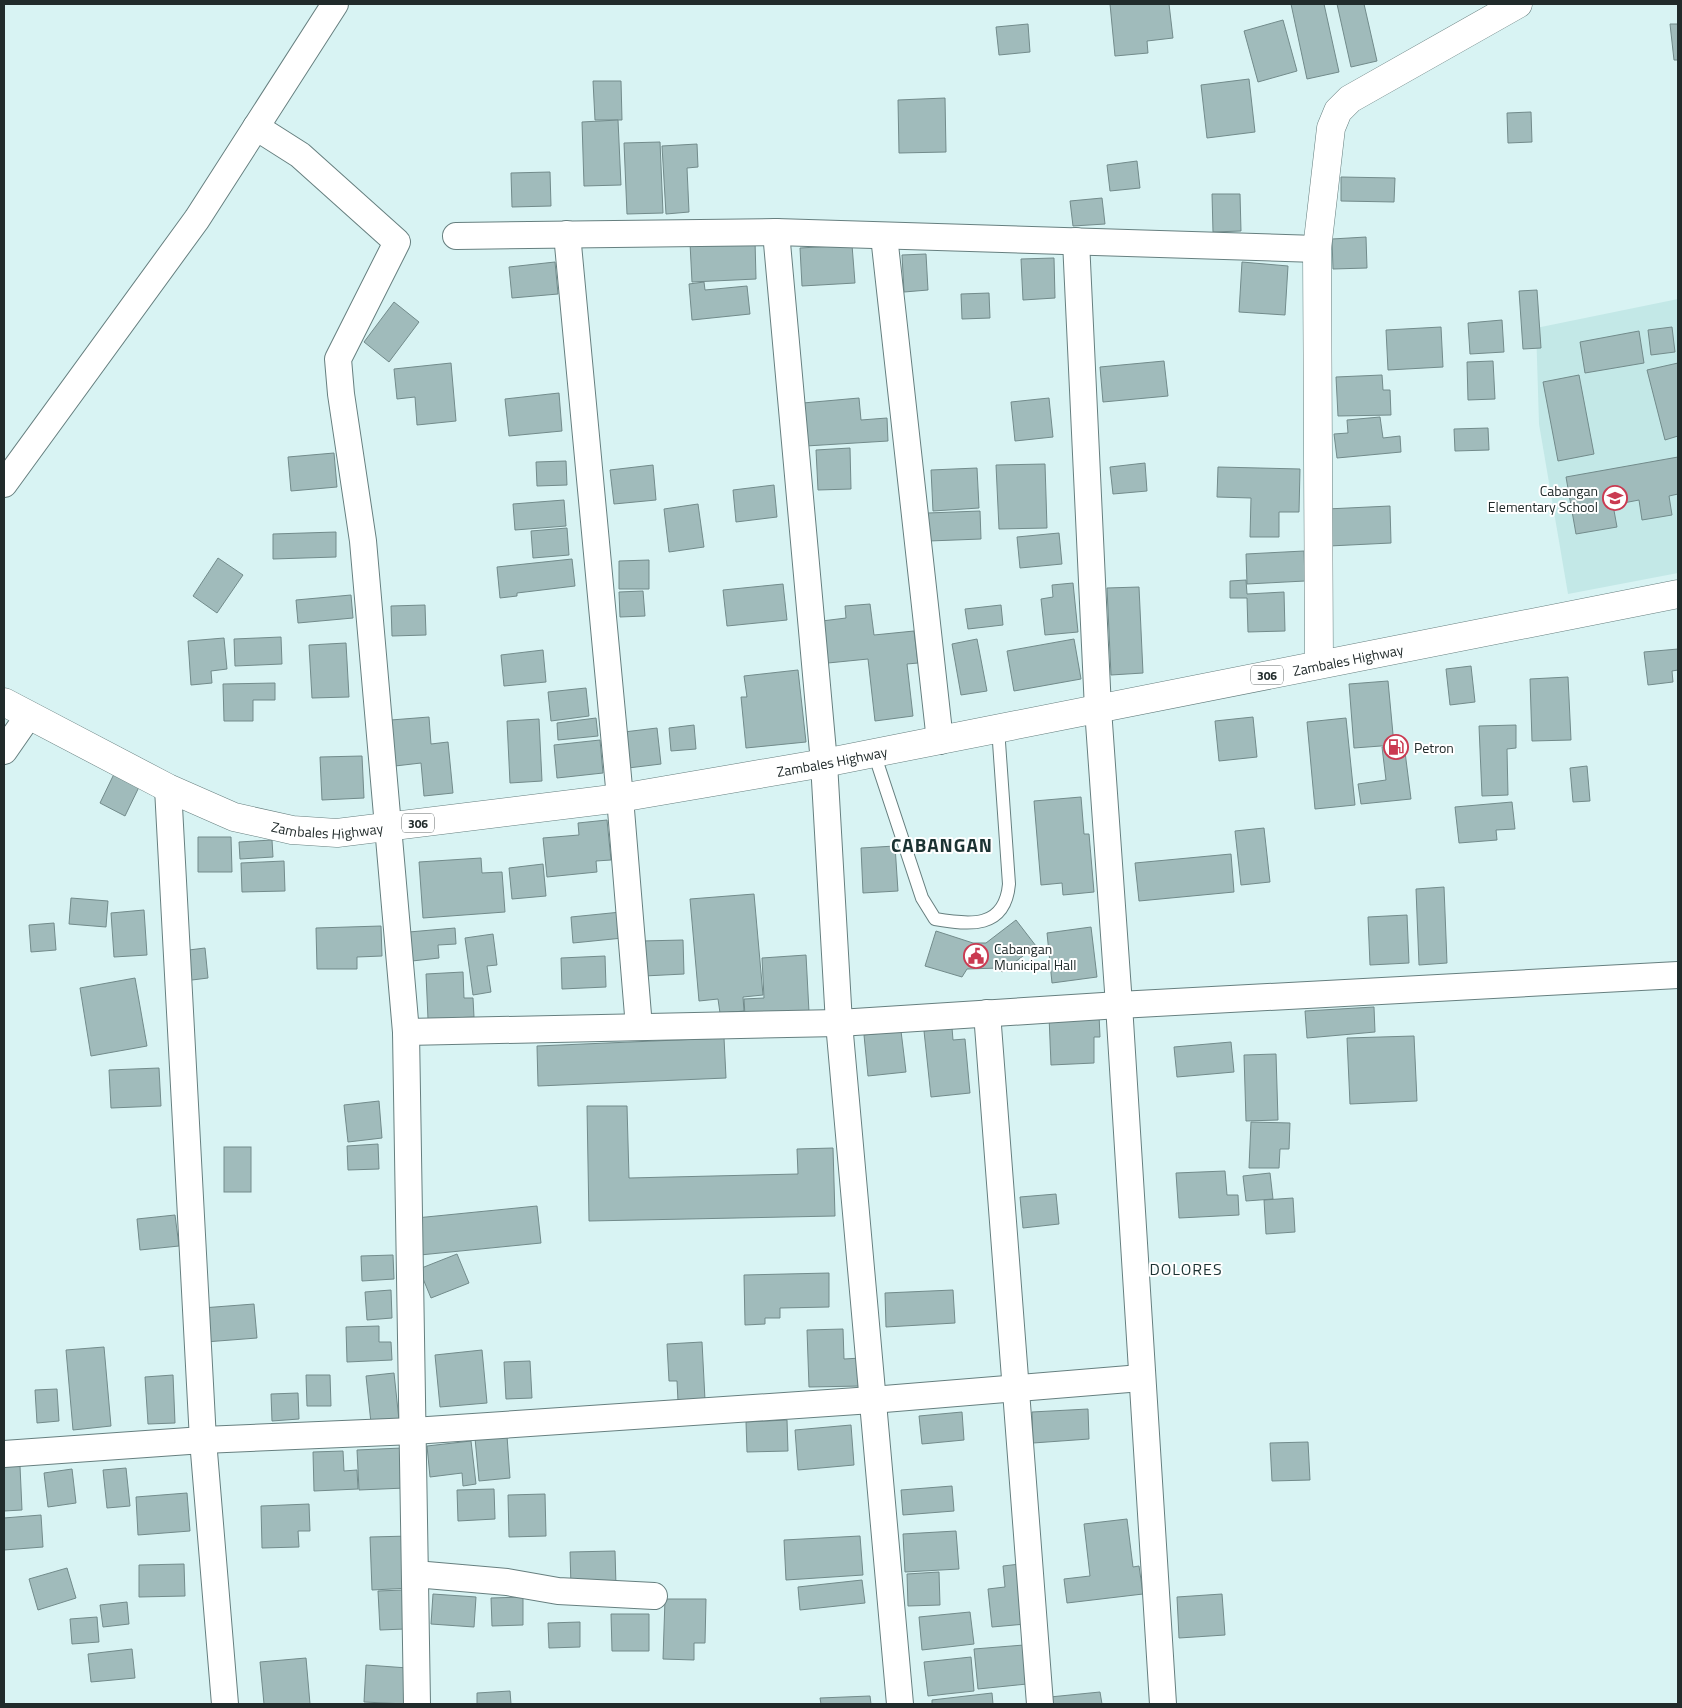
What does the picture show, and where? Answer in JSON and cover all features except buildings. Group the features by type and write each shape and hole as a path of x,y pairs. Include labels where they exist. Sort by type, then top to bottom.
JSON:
{"main road":[{"path":"1319,664 1317,249 1331,128 1338,111 1350,98 1518,4"},
{"name":"Zambales Highway","path":"4,702 168,788 234,817 292,830 337,833 620,798 824,763 1678,594"}],"street":[{"path":"4,484 197,219 335,4"},
{"path":"256,127 300,155 397,242 338,359 340,394 363,541 406,1032 417,1704"},
{"path":"456,236 776,232 1317,249"},
{"path":"776,232 824,763 839,1023 900,1704"},
{"path":"567,234 620,798 638,1027"},
{"path":"884,236 940,741"},
{"path":"1076,241 1098,709 1119,1005 1163,1704"},
{"path":"4,751 29,715"},
{"path":"168,788 203,1440 225,1704"},
{"path":"406,1032 839,1023 1119,1005 1678,974"},
{"path":"987,1013 1040,1704"},
{"path":"4,1454 203,1440 413,1431 872,1400 1141,1378"},
{"path":"415,1574 507,1582 558,1591 654,1596"}],"lane":[{"path":"874,753 922,898 935,919 955,922 981,922 996,915 1008,901 1009,884 998,728"}],"shaded area":[{"name":"Cabangan Elementary School","path":"1678,299 1678,573 1568,594 1539,424 1536,328"}],"place":[{"name":"Cabangan Elementary School","path":"1615,498"},
{"name":"Petron","path":"1396,747"},
{"name":"Cabangan Municipal Hall","path":"976,956"}],"district":[{"name":"CABANGAN","path":"942,844"},
{"name":"DOLORES","path":"1186,1269"}]}
